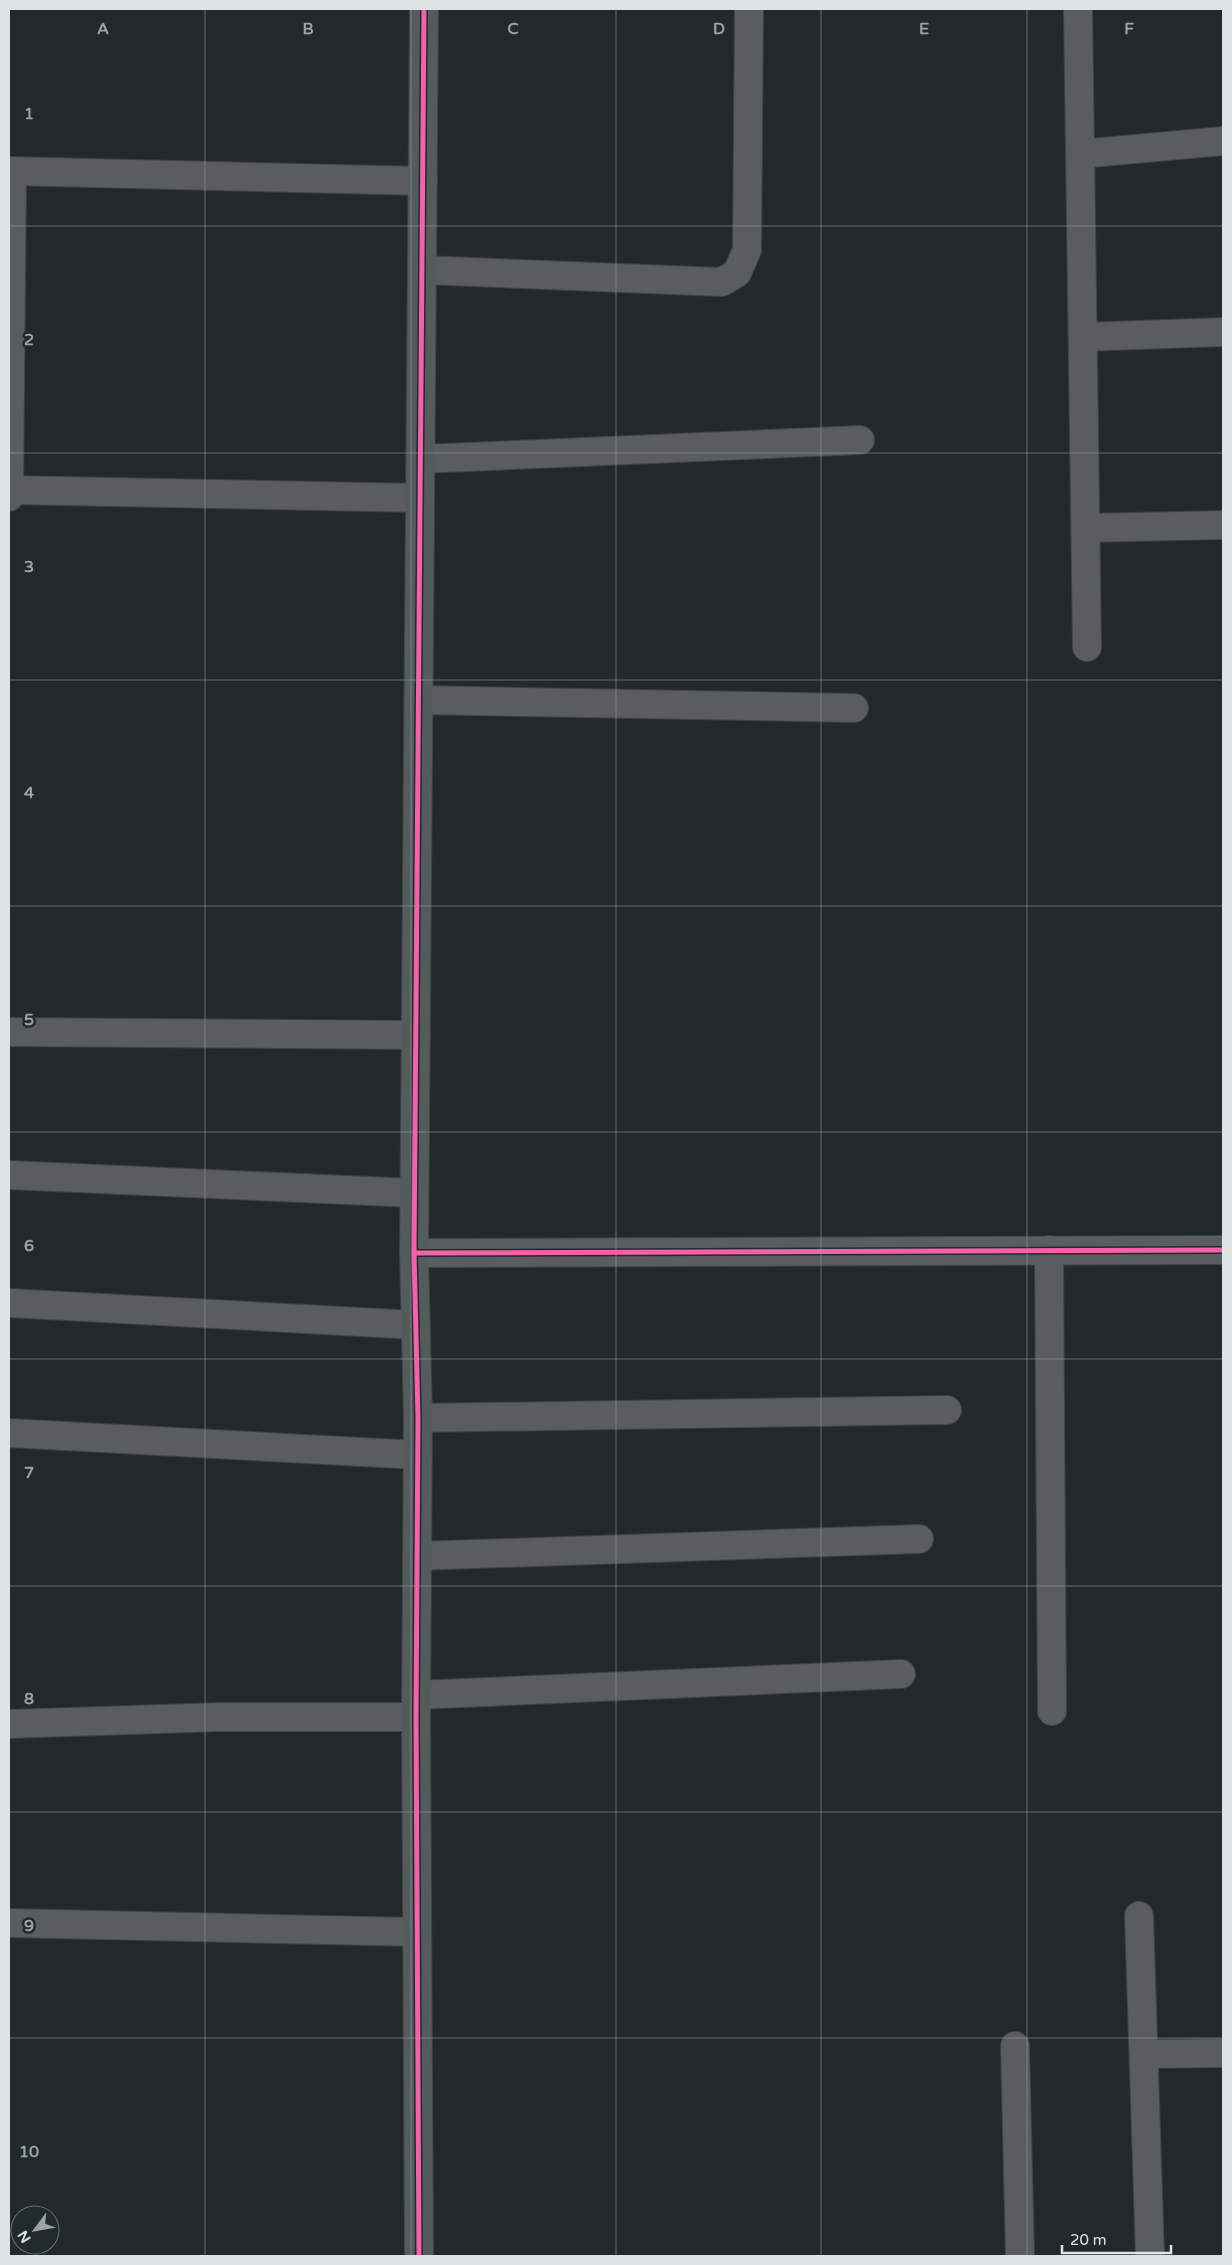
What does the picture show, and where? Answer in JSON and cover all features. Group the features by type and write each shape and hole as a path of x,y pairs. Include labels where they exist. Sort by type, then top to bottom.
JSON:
{"street":[{"path":"419,2256 416,1932 418,1418 414,1193 424,9"},
{"path":"422,270 722,282 737,272 747,250 749,9"},
{"path":"1078,9 1082,337 1087,528 1087,647"},
{"path":"1080,154 1223,141"},
{"path":"9,497 11,171 423,181"},
{"path":"1082,337 1223,332"},
{"path":"421,460 860,440"},
{"path":"9,490 420,498"},
{"path":"1087,528 1223,526"},
{"path":"419,700 854,708"},
{"path":"9,1032 416,1035"},
{"path":"9,1175 414,1193"},
{"path":"1049,1250 1052,1712"},
{"path":"414,1253 1223,1250"},
{"path":"9,1303 416,1325"},
{"path":"418,1418 947,1410"},
{"path":"9,1433 418,1455"},
{"path":"417,1556 919,1539"},
{"path":"9,1724 221,1717 901,1674"},
{"path":"1139,1916 1150,2256"},
{"path":"9,1923 416,1932"},
{"path":"1015,2046 1020,2256"},
{"path":"1144,2054 1223,2053"}],"cycle path":[{"path":"419,2256 416,1717 418,1418 414,1253 424,9"},
{"path":"414,1253 1223,1250"}]}
